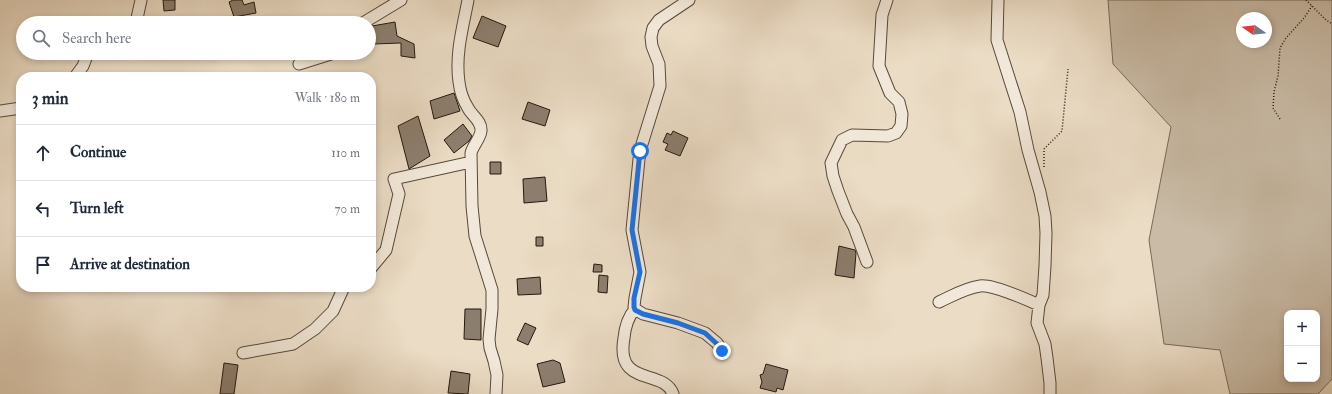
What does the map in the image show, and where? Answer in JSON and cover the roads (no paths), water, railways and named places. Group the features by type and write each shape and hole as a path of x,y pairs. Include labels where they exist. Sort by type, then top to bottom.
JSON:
{"street":[{"path":"138,16 141,0"},
{"path":"375,16 401,0"},
{"path":"468,0 457,71 462,96 481,127 480,134 472,148 473,220 475,236 492,290 489,339 497,375 496,394"},
{"path":"673,394 666,384 631,370 626,364 623,343 627,323 635,310 634,298 640,272 632,230 639,159 642,144 660,86 659,64 652,46 651,37 653,28 659,20 689,0"},
{"path":"866,262 854,227 838,191 833,176 831,163 842,140 852,135 888,136 896,133 902,126 902,114 898,102 890,93 879,66 882,15 887,0"},
{"path":"998,0 997,40 1020,112 1045,216 1045,266 1042,295 1039,305 1038,323 1045,344 1050,394"},
{"path":"79,72 85,60"},
{"path":"298,64 311,60"},
{"path":"0,111 16,109"},
{"path":"376,262 386,250 399,194 394,179 471,162"},
{"path":"939,302 952,295 980,286 988,286 1039,305"},
{"path":"243,353 293,344 315,329 333,311 342,292"},
{"path":"635,310 643,314 678,323 705,333 722,351"}]}
